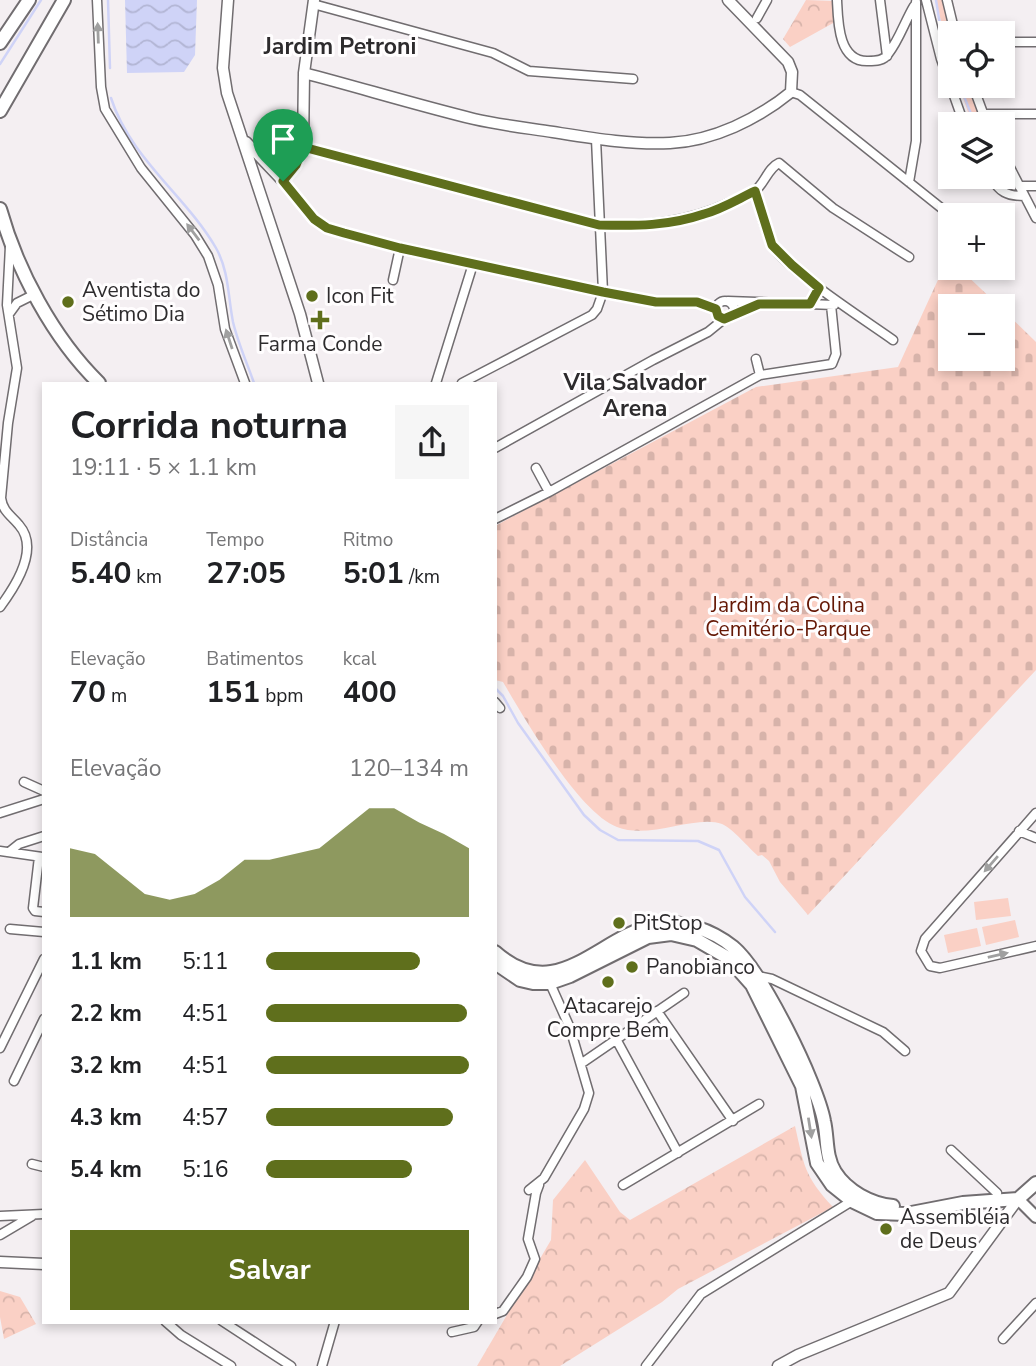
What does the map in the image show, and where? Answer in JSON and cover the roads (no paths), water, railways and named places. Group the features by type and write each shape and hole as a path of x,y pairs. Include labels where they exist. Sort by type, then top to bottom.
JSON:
{"main road":[{"path":"0,43 29,0"},
{"path":"1,113 64,0"},
{"path":"0,209 10,242"},
{"path":"0,225 23,270 29,297 98,382"},
{"path":"497,953 519,969 549,978 654,925 686,925 715,935 734,948 758,976 789,1035 819,1102 831,1164 836,1174 871,1206 886,1214 906,1214 1021,1196 1036,1183"},
{"path":"497,964 520,979 533,983 570,976 648,937 660,934 682,935 715,948 729,958 752,985 802,1086 817,1163 832,1185 852,1202 871,1206 905,1206 962,1195 997,1193 1021,1196 1036,1217"}],"street":[{"path":"97,0 103,104 141,168 195,234 208,256 218,285 225,329 244,382"},
{"path":"228,0 224,81 300,314 318,382"},
{"path":"304,73 477,120 596,139 670,143 690,140 722,131 752,118 791,92 792,72 788,62 728,0"},
{"path":"758,18 767,0"},
{"path":"837,0 840,35 848,52 858,60 877,61 887,56 916,1"},
{"path":"880,0 887,56"},
{"path":"926,0 941,59 960,112"},
{"path":"947,0 951,21"},
{"path":"909,182 916,141 916,1"},
{"path":"283,181 296,165 303,147 304,73 313,2 493,53 529,71 634,79"},
{"path":"1015,42 1036,42"},
{"path":"791,92 800,95 938,205"},
{"path":"1015,114 1036,114"},
{"path":"243,138 314,219 327,228 400,248 656,302 844,304"},
{"path":"465,382 592,315 597,309 603,292 596,139"},
{"path":"303,147 599,225 644,226 673,223 706,214 755,191 772,167 783,164 834,208 909,257"},
{"path":"1015,178 1036,218"},
{"path":"1019,186 1036,186"},
{"path":"999,189 1006,195 1024,196"},
{"path":"755,191 772,245 786,261 819,288 893,340"},
{"path":"0,607 20,577 26,555 22,527 4,510 1,498 8,423 17,368 9,317 7,279 10,242"},
{"path":"393,280 400,248"},
{"path":"436,382 472,264"},
{"path":"7,279 12,272 23,270"},
{"path":"7,279 12,293 29,297"},
{"path":"810,304 819,288"},
{"path":"9,317 13,306 29,297"},
{"path":"722,304 718,316 728,318"},
{"path":"722,304 734,308 728,318"},
{"path":"497,447 708,332 728,318 759,304"},
{"path":"497,518 760,375 832,364 836,354 831,305"},
{"path":"756,359 760,375"},
{"path":"536,468 549,492"},
{"path":"24,782 42,790"},
{"path":"0,813 42,800"},
{"path":"1036,813 925,939 921,951 930,966 940,968 1036,946"},
{"path":"1019,831 1036,838"},
{"path":"5,852 42,837"},
{"path":"5,852 41,857 33,908 42,912"},
{"path":"10,929 42,932"},
{"path":"0,1048 42,963"},
{"path":"758,976 772,979 883,1032 905,1051"},
{"path":"497,1313 503,1311 532,1268 535,1259 528,1239 536,1193 587,1102 588,1084 582,1063 549,978"},
{"path":"582,1063 684,993"},
{"path":"657,1011 733,1121"},
{"path":"14,1081 42,1023"},
{"path":"615,1039 678,1153"},
{"path":"623,1185 759,1104"},
{"path":"951,1150 997,1193"},
{"path":"32,1164 42,1166"},
{"path":"529,1190 542,1179"},
{"path":"778,1366 798,1355 949,1293 1008,1209 1021,1196"},
{"path":"646,1366 701,1294 852,1202"},
{"path":"0,1216 39,1214"},
{"path":"0,1235 39,1214"},
{"path":"0,1262 42,1264"},
{"path":"1003,1339 1036,1303"},
{"path":"168,1324 181,1335 231,1366"},
{"path":"227,1324 291,1366"},
{"path":"322,1366 334,1324"},
{"path":"452,1332 474,1327 476,1324"}],"water":[{"path":"125,0 197,0 195,55 184,72 127,73"}],"waterway":[{"path":"0,64 41,0"},
{"path":"108,0 110,68"},
{"path":"936,0 939,21"},
{"path":"111,98 131,139 190,211 216,248 226,275 235,330 254,382"},
{"path":"965,98 970,112"},
{"path":"497,690 584,815 600,830 618,840 698,841 719,850 745,897 775,932"}],"place":[{"name":"Icon Fit","path":"312,296"},
{"name":"Aventista do Sétimo Dia","path":"68,302"},
{"name":"Farma Conde","path":"320,320"},
{"name":"PitStop","path":"619,923"},
{"name":"Panobianco","path":"632,967"},
{"name":"Atacarejo Compre Bem","path":"608,982"},
{"name":"Assembléia de Deus","path":"886,1229"}],"district":[{"name":"Jardim Petroni","path":"340,46"},
{"name":"Vila Salvador Arena","path":"635,395"}],"park label":[{"name":"Jardim da Colina Cemitério-Parque","path":"788,617"}]}
